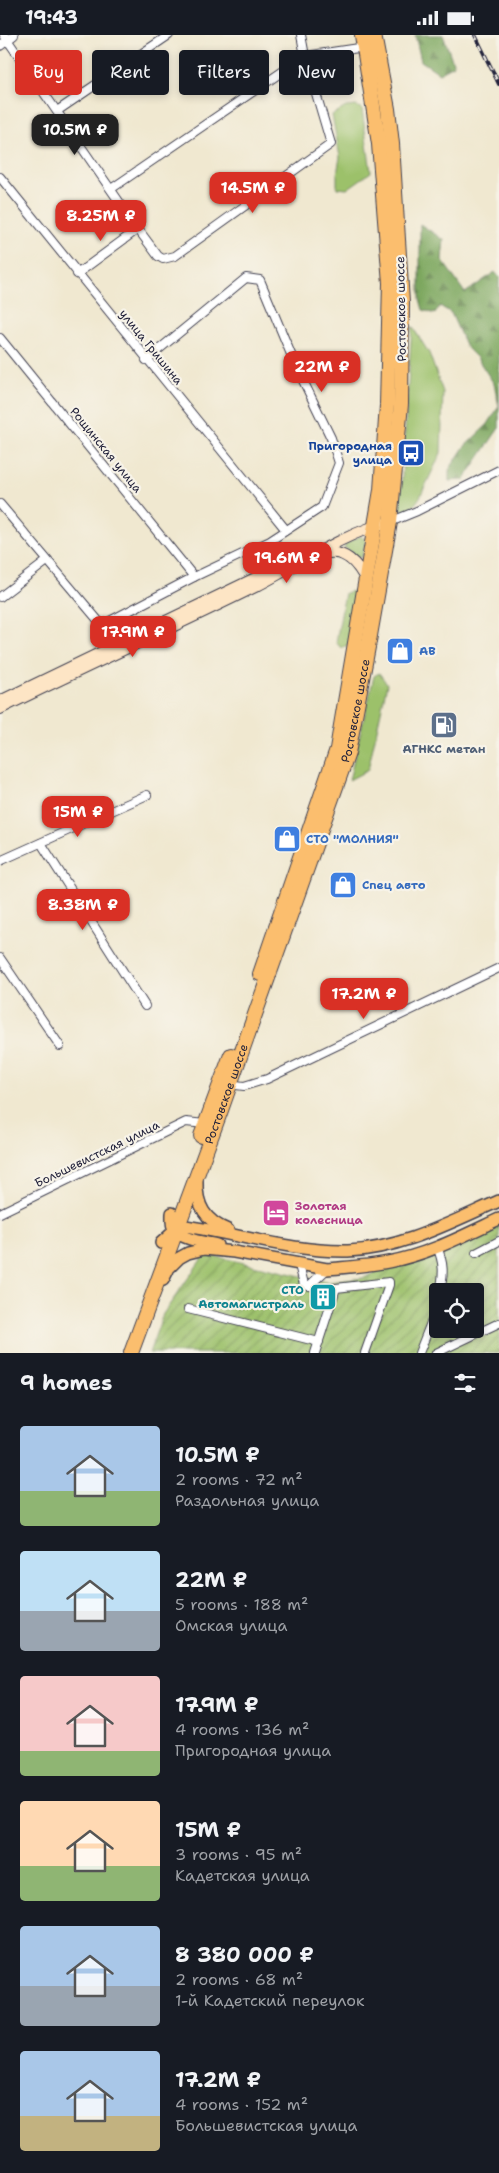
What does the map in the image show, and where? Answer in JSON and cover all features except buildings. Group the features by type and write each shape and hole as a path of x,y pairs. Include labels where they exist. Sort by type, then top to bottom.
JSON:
{"highway":[{"name":"Ростовское шоссе","path":"123,1353 205,1124 225,1083 348,753 386,520 401,404 402,279 391,135 374,35"},
{"name":"Ростовское шоссе","path":"131,1353 198,1170 225,1083 337,749 366,582 386,520 390,283 379,144 364,41"}],"main road":[{"path":"198,1170 197,1199 203,1213 222,1227 249,1237"},
{"path":"161,1243 175,1231 185,1226 321,1250 349,1251 381,1247 410,1239 499,1201"},
{"path":"172,1213 175,1231"},
{"path":"131,1353 169,1268 184,1255 204,1249 234,1252 327,1269 390,1262 437,1247 499,1219"},
{"path":"175,1231 191,1239 286,1263"}],"street":[{"path":"57,111 169,35"},
{"path":"301,35 304,50"},
{"path":"0,45 8,37 138,229 158,256 163,259 175,256 331,144 317,95"},
{"path":"329,50 364,41"},
{"path":"112,189 279,74"},
{"name":"улица Гришина","path":"0,177 286,531"},
{"path":"77,274 138,229"},
{"path":"102,625 194,577 270,541 322,507 339,463 331,437 295,364 260,280 246,278 146,359"},
{"name":"Рощинская улица","path":"0,339 194,577"},
{"path":"0,709 117,648 386,520 417,511 499,471"},
{"path":"0,504 102,625 117,648"},
{"path":"0,701 256,587 386,520"},
{"path":"306,560 331,552 339,553 355,562 366,582"},
{"path":"0,597 47,561"},
{"path":"0,861 147,795"},
{"path":"41,843 145,1006"},
{"path":"0,958 60,1045"},
{"path":"225,1083 244,1086 267,1079 499,968"},
{"name":"Большевистская улица","path":"0,1213 186,1122 205,1124"},
{"path":"476,1253 499,1241"},
{"path":"437,1247 442,1259 444,1273 442,1283"},
{"path":"299,1265 303,1282 309,1286 336,1288 386,1281 389,1285 365,1353"},
{"path":"309,1286 327,1269"},
{"path":"315,1353 336,1288"},
{"path":"188,1309 319,1342"},
{"path":"436,1353 499,1323"},
{"path":"419,1353 429,1328"}],"green space":[{"path":"415,35 443,35 454,65 439,73 421,61"},
{"path":"357,106 362,109 371,172 347,189 337,188 340,157 332,115 346,107"},
{"path":"420,224 444,240 442,260 465,293 495,272 499,277 499,406 494,384 477,358 466,347 451,313 440,306 435,314 423,310 420,299"},
{"path":"412,326 429,353 443,392 441,453 420,497 411,510 403,511 400,507"},
{"path":"499,406 499,428 464,480 449,481 449,470 464,447 488,424"},
{"path":"360,536 366,540 362,557 357,557 344,547 347,543"},
{"path":"352,591 356,598 348,645 341,648 336,642 345,593"},
{"path":"379,673 387,684 368,770 349,780 374,676"},
{"path":"499,1219 499,1353 149,1353 163,1314 205,1254 327,1282 364,1278"}],"railway":[{"path":"475,35 499,84"}],"place":[{"name":"Пригородная улица","path":"411,453"},
{"name":"АВ","path":"400,651"},
{"name":"АГНКС метан","path":"444,725"},
{"name":"СТО \"МОЛНИЯ\"","path":"287,839"},
{"name":"Спец авто","path":"343,885"},
{"name":"Золотая колесница","path":"276,1213"},
{"name":"СТО Автомагистраль","path":"323,1297"}]}
